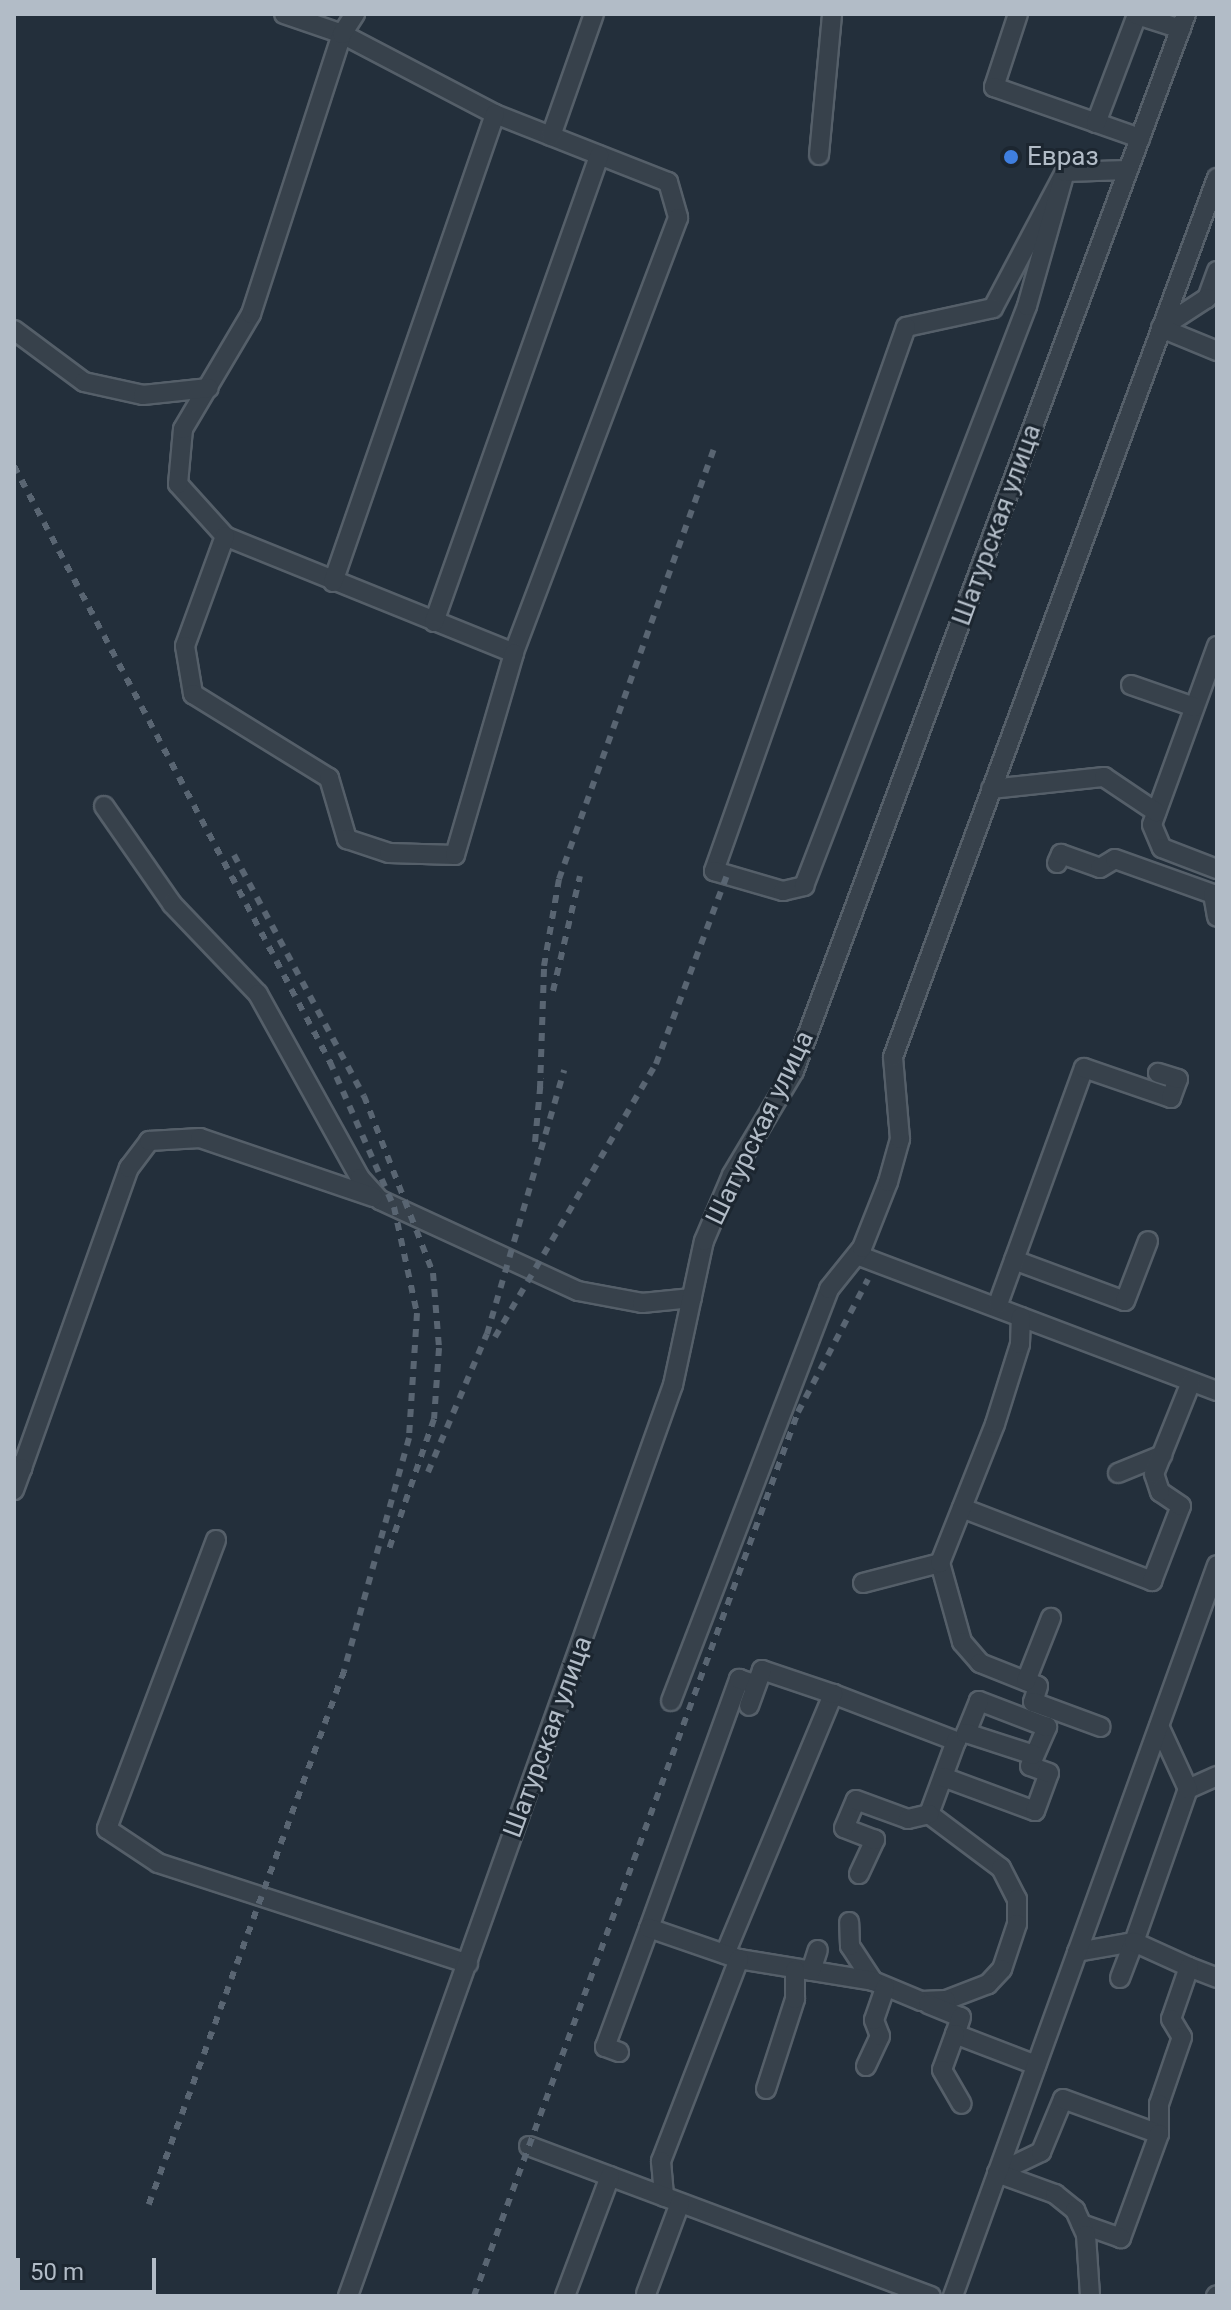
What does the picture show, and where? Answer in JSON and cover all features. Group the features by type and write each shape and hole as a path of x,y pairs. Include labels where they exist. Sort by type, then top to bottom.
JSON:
{"street":[{"path":"225,536 185,646 193,694 329,778 347,839 389,853 455,855 514,653 678,218 668,182 495,114 342,34 284,14"},
{"path":"355,14 342,34 251,314 183,429 178,484 225,536 514,653"},
{"path":"551,136 594,14"},
{"path":"819,155 832,14"},
{"path":"1018,14 994,87 1140,138"},
{"path":"1096,123 1137,15 1183,21"},
{"name":"Шатурская улица","path":"348,2296 673,1385 704,1241 732,1175 794,1071 1183,21"},
{"path":"333,582 495,114"},
{"path":"434,622 599,155"},
{"path":"1065,172 1128,170"},
{"path":"1065,172 1027,306 804,886 783,891 714,871 906,327 993,308 1065,172"},
{"path":"671,1701 829,1289 857,1255 900,1139 893,1057 1217,178"},
{"path":"1161,328 1207,298 1217,271"},
{"path":"1161,328 1217,351"},
{"path":"14,330 84,382 143,395 209,388"},
{"path":"1217,646 1152,825 1162,848 1217,869"},
{"path":"1131,685 1194,707"},
{"path":"991,789 1104,777 1156,812"},
{"path":"104,806 172,904 258,994 360,1178 380,1200"},
{"path":"1057,863 1061,854 1100,868 1115,859 1213,894 1217,917 1198,911"},
{"path":"998,1304 1084,1068 1171,1098 1178,1079 1158,1073"},
{"path":"14,1490 18,1467 129,1168 149,1141 200,1138 380,1200 578,1291 642,1303 692,1298"},
{"path":"1014,1260 1125,1301 1148,1241"},
{"path":"857,1255 998,1304 1021,1317 1217,1391"},
{"path":"1021,1317 1020,1344 940,1563 962,1642 980,1663 1038,1686 1033,1702 1101,1727"},
{"path":"962,1508 1152,1581 1181,1506 1160,1492 1154,1474 1191,1382"},
{"path":"1118,1473 1162,1455"},
{"path":"216,1540 107,1829 158,1863 468,1964"},
{"path":"863,1583 940,1563"},
{"path":"953,2296 1217,1565"},
{"path":"1026,1681 1051,1618"},
{"path":"749,1706 762,1670 961,1737 1034,1755"},
{"path":"619,2052 605,2047 739,1679 756,1685"},
{"path":"646,2294 672,2200 661,2161 732,1956 833,1694"},
{"path":"929,1814 943,1777 979,1701 1047,1727 1030,1766 1049,1773 1035,1811 943,1777"},
{"path":"1120,1978 1188,1789 1159,1726"},
{"path":"1188,1789 1217,1776"},
{"path":"875,1840 844,1828 856,1800 908,1819"},
{"path":"859,1874 875,1840 908,1819 929,1814"},
{"path":"921,2001 988,1984 1002,1969 1017,1924 1017,1899 1001,1868 929,1814"},
{"path":"849,1922 850,1946 879,1985 874,2020 880,2036 866,2066"},
{"path":"649,1928 732,1956 879,1985 961,2017 942,2070 962,2104"},
{"path":"1077,1952 1134,1942 1217,1978"},
{"path":"766,2089 803,1970 818,1950"},
{"path":"997,2173 1055,2194 1081,2224 1121,2238 1159,2134 1159,2104 1182,2037 1171,2019 1189,1967"},
{"path":"955,2034 1036,2065"},
{"path":"997,2173 1041,2152 1063,2099 1159,2134"},
{"path":"529,2146 931,2296"},
{"path":"565,2296 610,2176"},
{"path":"1081,2224 1090,2296"},
{"path":"875,2296 882,2278"}],"railway":[{"path":"540,1089 544,966 559,879 715,446"},
{"path":"14,466 330,1062 394,1207 417,1313 409,1438 344,1671 146,2212"},
{"path":"234,855 364,1096 433,1273 439,1348 434,1419 389,1549"},
{"path":"495,1337 656,1064 727,875"},
{"path":"553,991 580,876"},
{"path":"428,1472 487,1334 564,1070"},
{"path":"535,1142 541,1078"},
{"path":"474,2296 798,1412 868,1279"}],"place":[{"name":"Евраз","path":"1011,157"}]}
